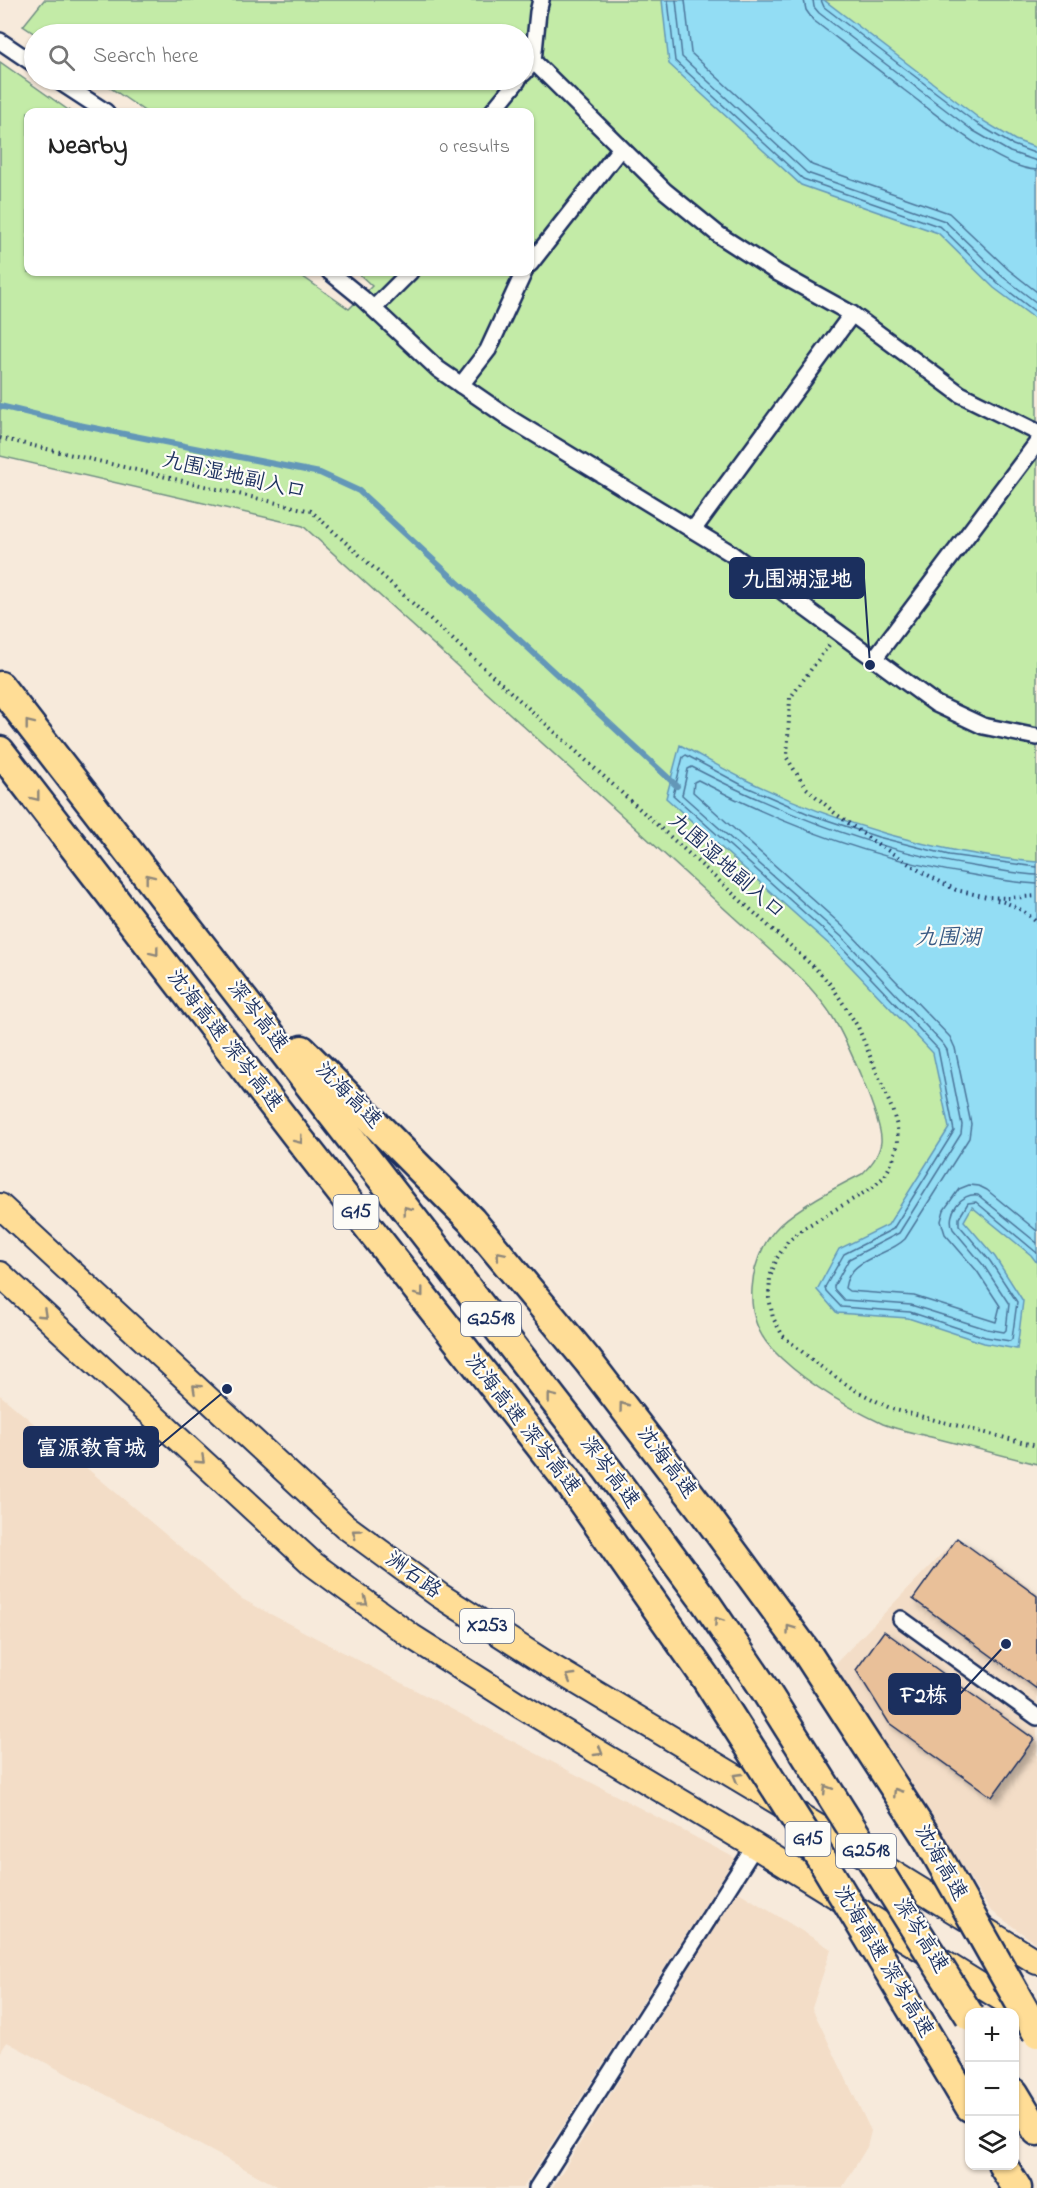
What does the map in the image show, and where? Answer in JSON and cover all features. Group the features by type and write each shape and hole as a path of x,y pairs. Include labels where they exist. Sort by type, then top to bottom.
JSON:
{"highway":[{"name":"沈海高速 深岑高速","path":"0,686 210,957"},
{"name":"沈海高速 深岑高速","path":"0,751 292,1131 567,1480 705,1677 825,1865 909,2003 965,2101"},
{"name":"深岑高速","path":"210,957 651,1527 763,1687 965,2010"},
{"name":"沈海高速","path":"210,957 471,1220 588,1361 806,1650 929,1842 1037,2033"},
{"path":"1019,2101 1037,2131"},
{"path":"1006,2170 1017,2188"}],"main road":[{"name":"洲石路","path":"0,1206 345,1526 439,1595 547,1664 781,1804 1037,1962"},
{"name":"X253","path":"0,1274 314,1564 411,1636 521,1706 755,1846 1037,2020"}],"street":[{"path":"534,34 541,0"},
{"path":"0,41 24,57"},
{"path":"534,72 665,191 719,235 778,273 852,314 960,394 1037,432"},
{"path":"72,90 100,108"},
{"path":"495,108 510,90"},
{"path":"534,259 620,149"},
{"path":"335,276 374,308 438,369 509,418 729,552 936,704 982,726 1037,737"},
{"path":"374,308 406,276"},
{"path":"461,385 488,350 522,276"},
{"path":"693,530 852,314"},
{"path":"874,659 1037,443"},
{"path":"901,1619 1037,1717"},
{"path":"537,2188 755,1846"}],"path":[{"name":"九围湿地副入口","path":"0,438 311,511 815,968 832,986 858,1027 892,1109 897,1126 898,1143 885,1176 872,1188 804,1228 788,1241 777,1258 770,1278 769,1298 773,1318 783,1336 816,1365 853,1389 892,1409 1037,1446"},
{"path":"838,633 790,698 787,758 805,787 836,814 920,871 956,890 1011,904 1031,916 1037,923"},
{"path":"987,897 1037,896"}],"shaded area":[{"path":"0,1395 242,1599 735,1858 523,2188 281,2188 7,2042 0,2053"},
{"path":"957,1538 1037,1592 1037,1944 990,1910 834,1665"},
{"path":"737,1891 831,1949 812,2008 871,2131 867,2147 842,2188 552,2188"}],"green space":[{"path":"44,0 1037,0 1037,1464 883,1424 853,1409 809,1381 783,1360 762,1335 752,1305 752,1289 754,1273 766,1243 775,1230 792,1214 862,1174 874,1160 881,1142 870,1098 838,1027 829,1011 803,980 303,526 0,456 0,62 24,79 24,90 40,90 65,108 24,108 24,276 302,276 349,309 372,286 361,276 534,276 534,108 140,108 114,90 534,90 534,24 25,24"}],"water":[{"path":"662,0 824,0 980,119 1015,140 1037,148 1037,320 994,288 938,233 801,185 669,64"},
{"name":"九围湖","path":"680,745 779,795 850,822 924,844 999,858 1037,862 1037,1263 1031,1255 972,1207 964,1221 995,1257 1023,1301 1017,1349 984,1343 908,1318 837,1313 817,1290 839,1249 888,1225 949,1128 933,1053 832,947 666,798"}],"building":[{"path":"957,1538 1037,1596 1037,1689 913,1599"},
{"path":"884,1631 1034,1739 992,1797 889,1723 856,1670"}],"waterway":[{"path":"0,406 79,425 320,473 359,491 677,786"}],"place":[{"name":"九围湖湿地","path":"870,665"},
{"name":"富源教育城","path":"227,1389"},
{"name":"F2栋","path":"1006,1644"}]}
